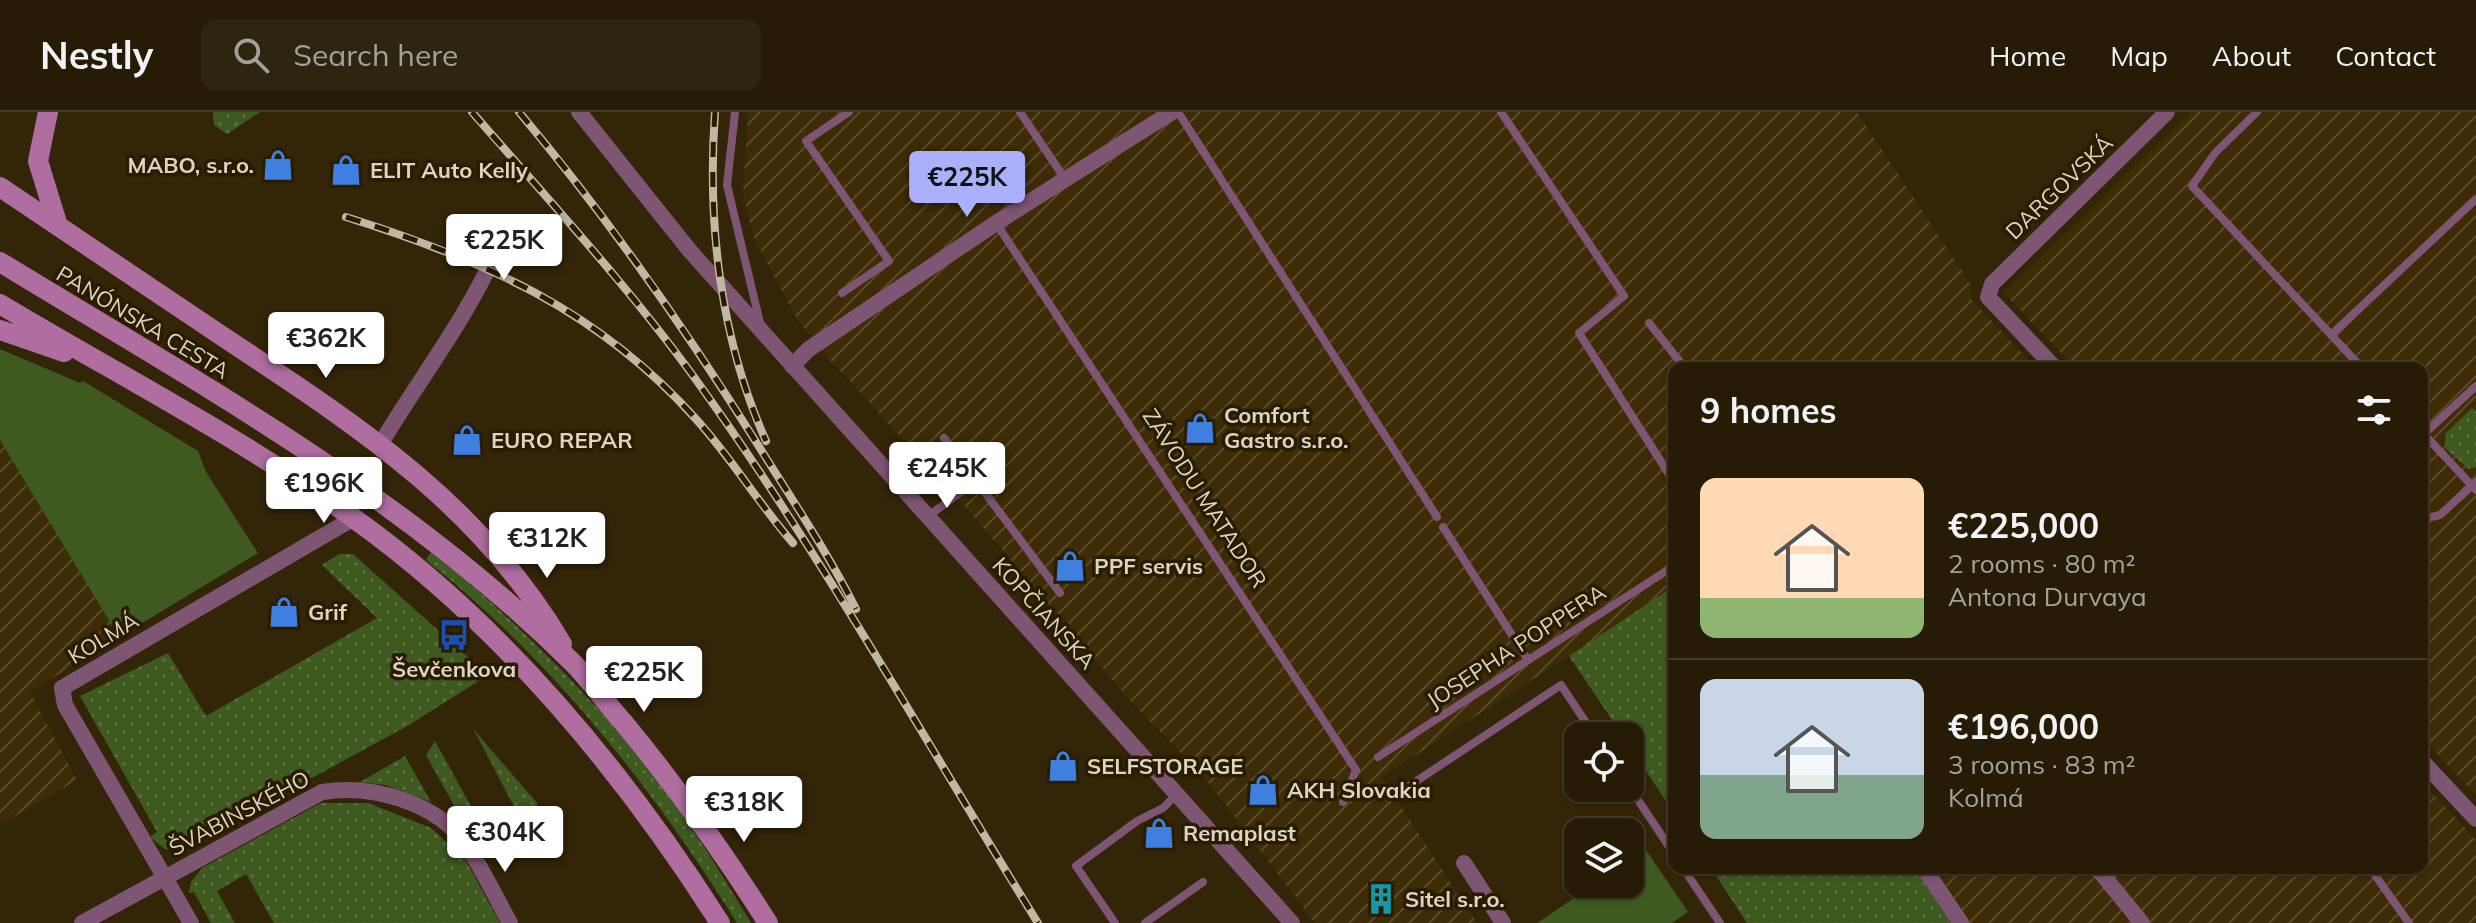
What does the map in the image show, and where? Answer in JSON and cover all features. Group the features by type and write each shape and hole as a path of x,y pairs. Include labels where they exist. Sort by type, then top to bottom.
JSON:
{"main road":[{"path":"48,112 38,161 58,226"},
{"path":"0,187 381,443 475,526 540,606 574,664"},
{"name":"PANÓNSKA CESTA","path":"0,262 356,482 457,558 574,664 681,791 768,923"},
{"path":"0,304 354,518 469,615 550,696 635,797 720,923"},
{"path":"0,330 95,361"}],"street":[{"path":"792,366 809,349 996,223 1175,112"},
{"name":"DARGOVSKÁ","path":"2049,362 1988,297 1992,284 2167,112"},
{"name":"KOPČIANSKA","path":"580,113 690,251 1292,923"},
{"path":"381,443 425,370 474,300 498,247"},
{"name":"KOLMÁ","path":"166,877 65,705 62,688 354,518"},
{"path":"2428,767 2476,819"},
{"name":"ŠVABINSKÉHO","path":"82,923 322,792 372,792 421,808 453,830 466,845 510,923"},
{"path":"1464,863 1503,923"},
{"path":"1928,874 1961,923"},
{"path":"2102,874 2142,923"},
{"path":"166,877 191,923"}],"lane":[{"path":"735,112 727,185 759,305 762,332"},
{"path":"842,293 889,261 806,141 849,112"},
{"path":"1020,112 1065,180"},
{"path":"1175,112 1437,517"},
{"path":"1501,112 1624,296 1579,333 1668,473"},
{"path":"2257,112 2215,153 2192,186 2356,362"},
{"path":"2331,335 2476,199"},
{"name":"ZÁVODU MATADOR","path":"996,223 1356,770 1343,802"},
{"path":"1649,323 1680,362"},
{"path":"2428,429 2476,386"},
{"path":"944,438 1060,593"},
{"path":"2428,438 2475,486 2440,515 2428,518"},
{"path":"927,517 976,481"},
{"path":"1443,527 1528,660"},
{"name":"JOSEPHA POPPERA","path":"1378,757 1668,570"},
{"path":"1403,790 1561,685 1586,722"},
{"path":"1115,923 1076,866 1137,821 1163,808 1177,794"},
{"path":"1639,802 1668,845"},
{"path":"1687,874 1720,923"},
{"path":"2374,874 2409,923"},
{"path":"1145,923 1203,882"}],"shaded area":[{"path":"748,112 1857,112 1971,285 1971,299 2030,362 1668,362 1668,804 1644,768 1644,722 1614,722 1569,656 1382,777 1477,923 1315,923 1205,778 1134,705 956,496 828,358 798,321 753,236 743,194"},
{"path":"2190,112 2476,112 2476,795 2428,744 2428,362 2069,362 2004,293"},
{"path":"0,440 119,637 30,692 77,780 0,825"},
{"path":"2428,788 2476,840 2476,923 1747,923 1715,874 2428,874"}],"green space":[{"path":"213,112 260,112 227,134 214,125"},
{"path":"0,349 80,383 83,381 198,451 206,472 258,553 119,637 0,440"},
{"path":"2472,408 2476,412 2476,467 2469,469 2445,448 2445,434"},
{"path":"433,550 536,645 632,747 680,811 751,923 737,923 635,775 558,683 472,599 426,560"},
{"path":"339,554 353,554 488,675 409,725 178,851 165,849 150,837 157,832 80,696 168,653 206,716 377,618 322,565"},
{"path":"1668,590 1668,804 1644,768 1644,722 1614,722 1569,656"},
{"path":"474,730 537,803 539,810 536,818 524,821 519,816"},
{"path":"435,741 495,850 483,857 426,755"},
{"path":"405,756 431,802 386,785 360,782"},
{"path":"321,803 368,803 431,828 465,859 500,923 274,923 246,874 217,891 235,923 211,923 194,892 189,893 191,882 202,868"},
{"path":"1646,850 1688,912 1672,923 1537,923 1574,898 1644,898"},
{"path":"1715,874 1927,874 1959,923 1747,923"}],"railway":[{"path":"472,112 621,283 677,354 749,455 834,587 1038,923"},
{"path":"519,112 585,194 677,321 799,511 856,609"},
{"path":"715,112 713,196 720,280 738,362 766,441"},
{"path":"346,217 445,251 491,271 578,318 618,347 695,418 793,543"}],"place":[{"name":"MABO, s.r.o.","path":"278,165"},
{"name":"ELIT Auto Kelly","path":"346,170"},
{"name":"Comfort Gastro s.r.o.","path":"1200,428"},
{"name":"EURO REPAR","path":"467,440"},
{"name":"PPF servis","path":"1070,566"},
{"name":"Grif","path":"284,612"},
{"name":"Ševčenkova","path":"454,635"},
{"name":"SELFSTORAGE","path":"1063,766"},
{"name":"AKH Slovakia","path":"1263,790"},
{"name":"Remaplast","path":"1159,833"},
{"name":"Sitel s.r.o.","path":"1381,899"}]}
